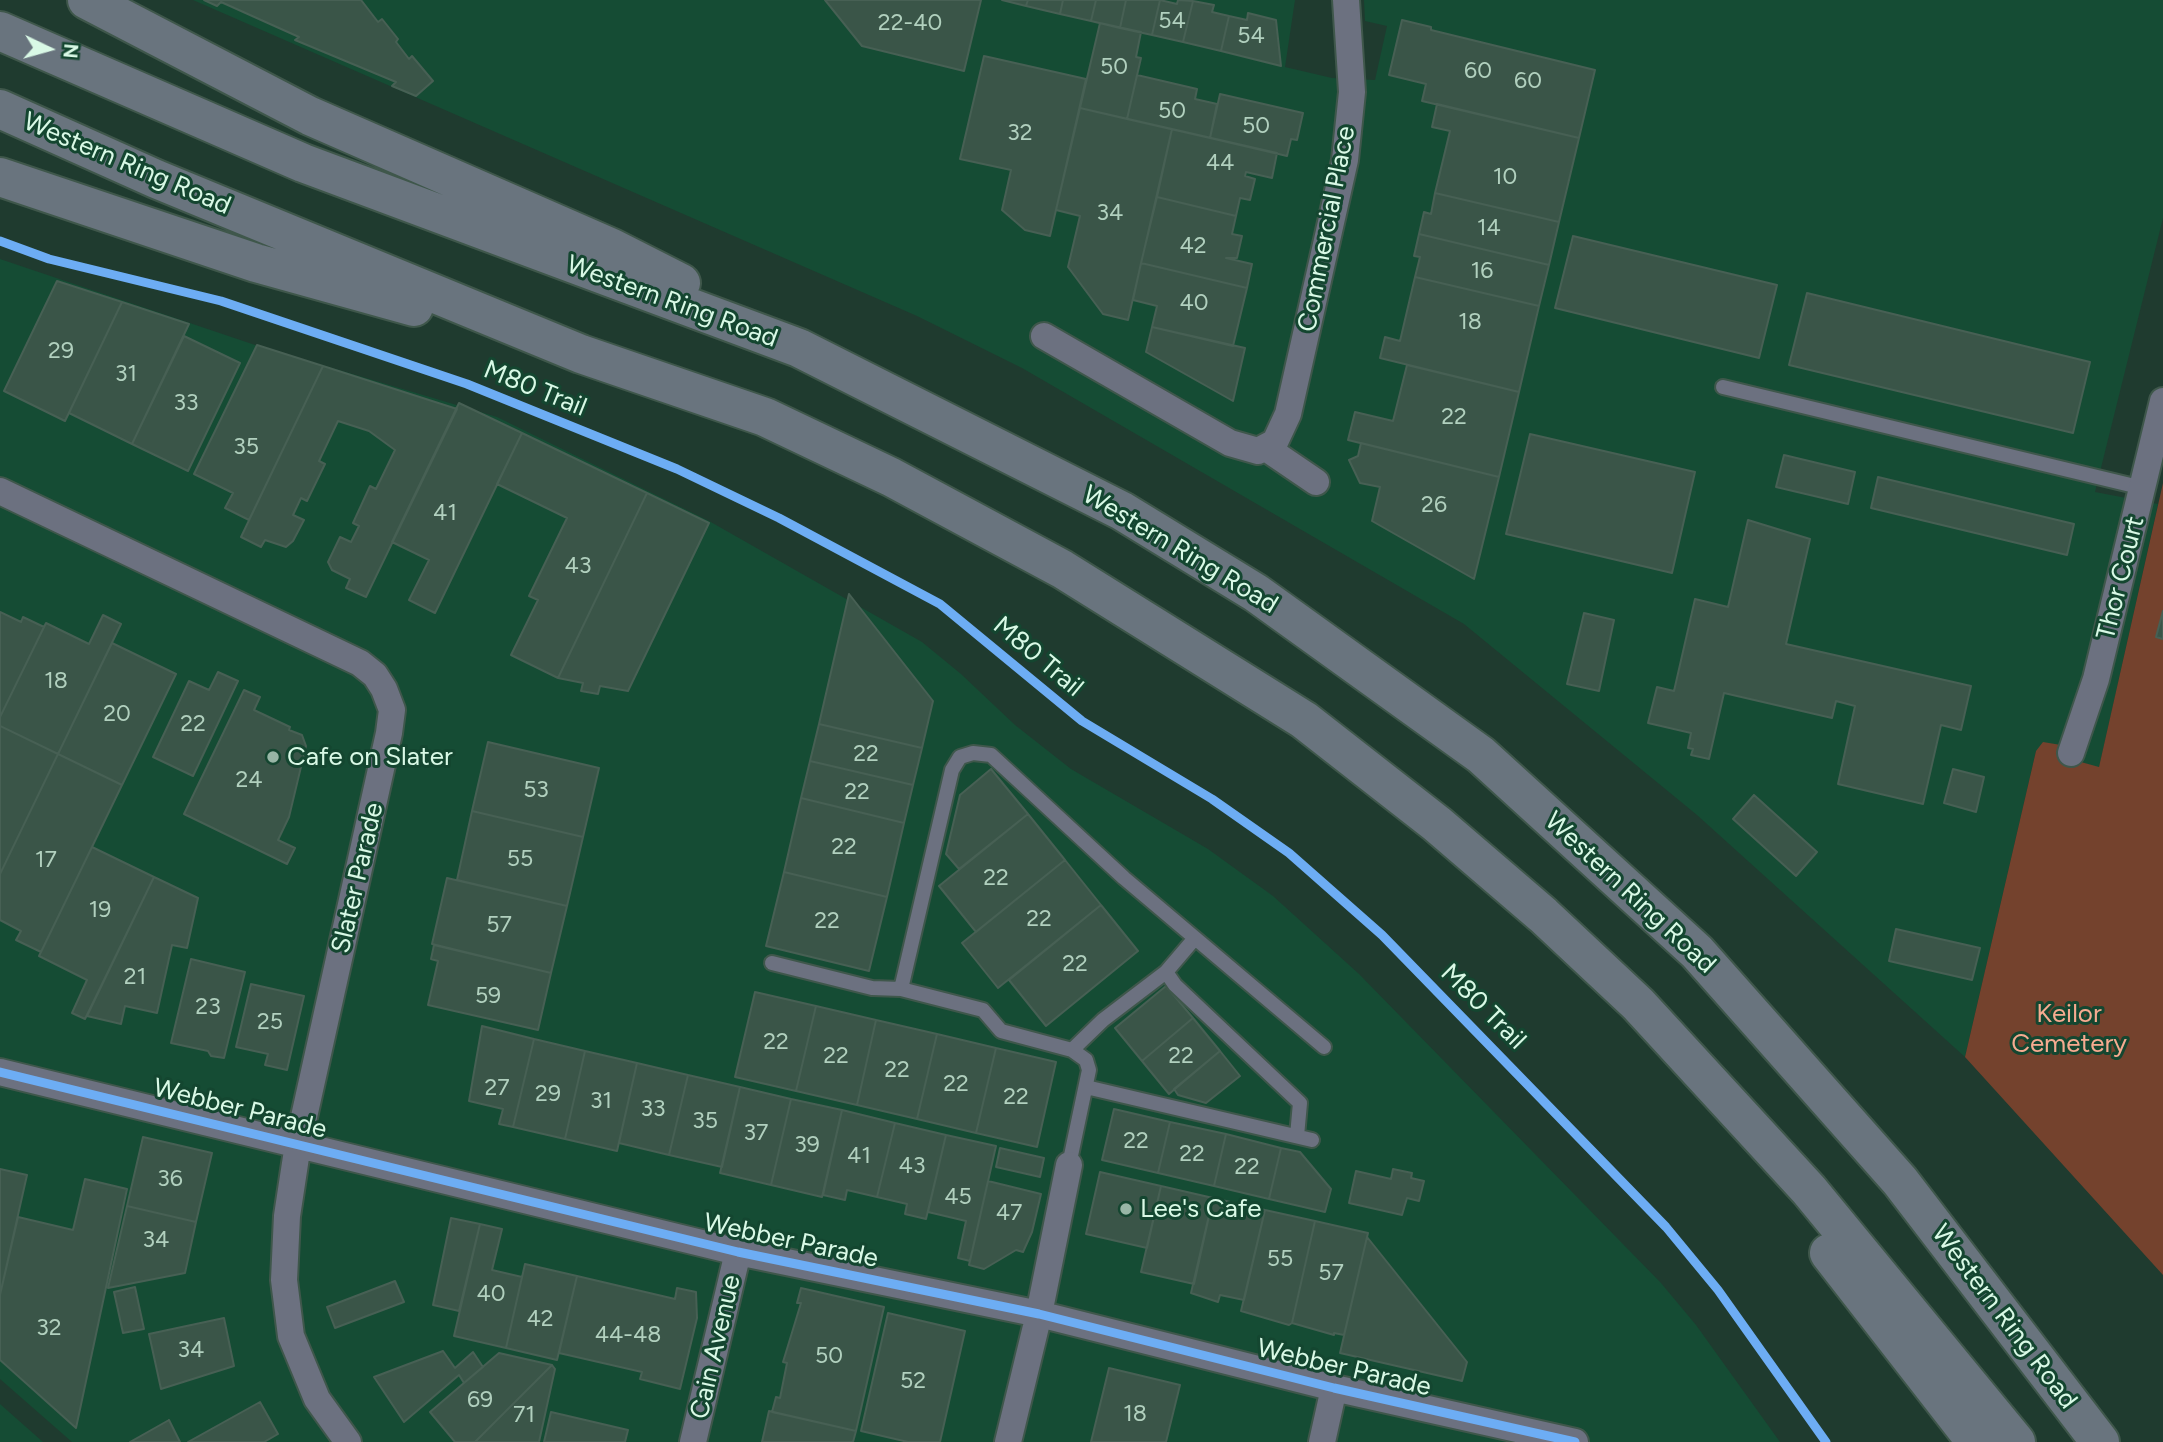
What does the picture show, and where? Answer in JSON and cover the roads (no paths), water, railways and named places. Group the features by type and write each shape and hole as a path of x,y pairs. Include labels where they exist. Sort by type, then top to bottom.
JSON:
{"highway":[{"path":"88,0 310,116 612,248 702,293 799,348"},
{"name":"Western Ring Road","path":"0,31 303,163 799,348 1122,511 1256,593 1470,747 1595,856 1697,952 1900,1181 2100,1442"},
{"name":"Western Ring Road","path":"0,109 156,179 582,354 765,417 891,477 1062,569 1304,720 1437,824 1543,915 1638,1004 1809,1190 2015,1442"},
{"path":"0,177 256,262 582,354"},
{"path":"1638,1004 1976,1442"},
{"path":"1900,1181 2125,1442"}],"street":[{"name":"Commercial Place","path":"1266,448 1282,431 1288,414 1345,160 1352,92 1346,0"},
{"path":"1044,336 1230,443 1251,450 1266,448 1316,482"},
{"name":"Thor Court","path":"2071,753 2096,680 2163,401"},
{"name":"Slater Parade","path":"0,491 360,663 375,675 384,689 391,710 390,733 298,1144 287,1216 284,1280 291,1336 317,1399 348,1442"},
{"name":"Webber Parade","path":"0,1072 738,1252 1039,1314 1334,1388 1575,1442"},
{"path":"1008,1442 1039,1314 1069,1165"},
{"name":"Cain Avenue","path":"693,1442 738,1252"},
{"path":"1322,1442 1334,1388"}],"lane":[{"path":"1723,387 2143,488"},
{"path":"901,989 952,770 960,757 974,753 991,755 1124,878 1324,1047"},
{"path":"1072,1049 1104,1020 1166,972 1195,938"},
{"path":"772,963 872,988 901,989 983,1010 1001,1031 1072,1049 1086,1060 1089,1070 1069,1165"},
{"path":"1166,972 1175,985 1300,1103 1297,1136"},
{"path":"1086,1087 1312,1140"}],"place":[{"name":"Cafe on Slater","path":"273,757"},
{"name":"Lee's Cafe","path":"1126,1209"}],"park label":[{"name":"Keilor Cemetery","path":"2069,1029"}]}
